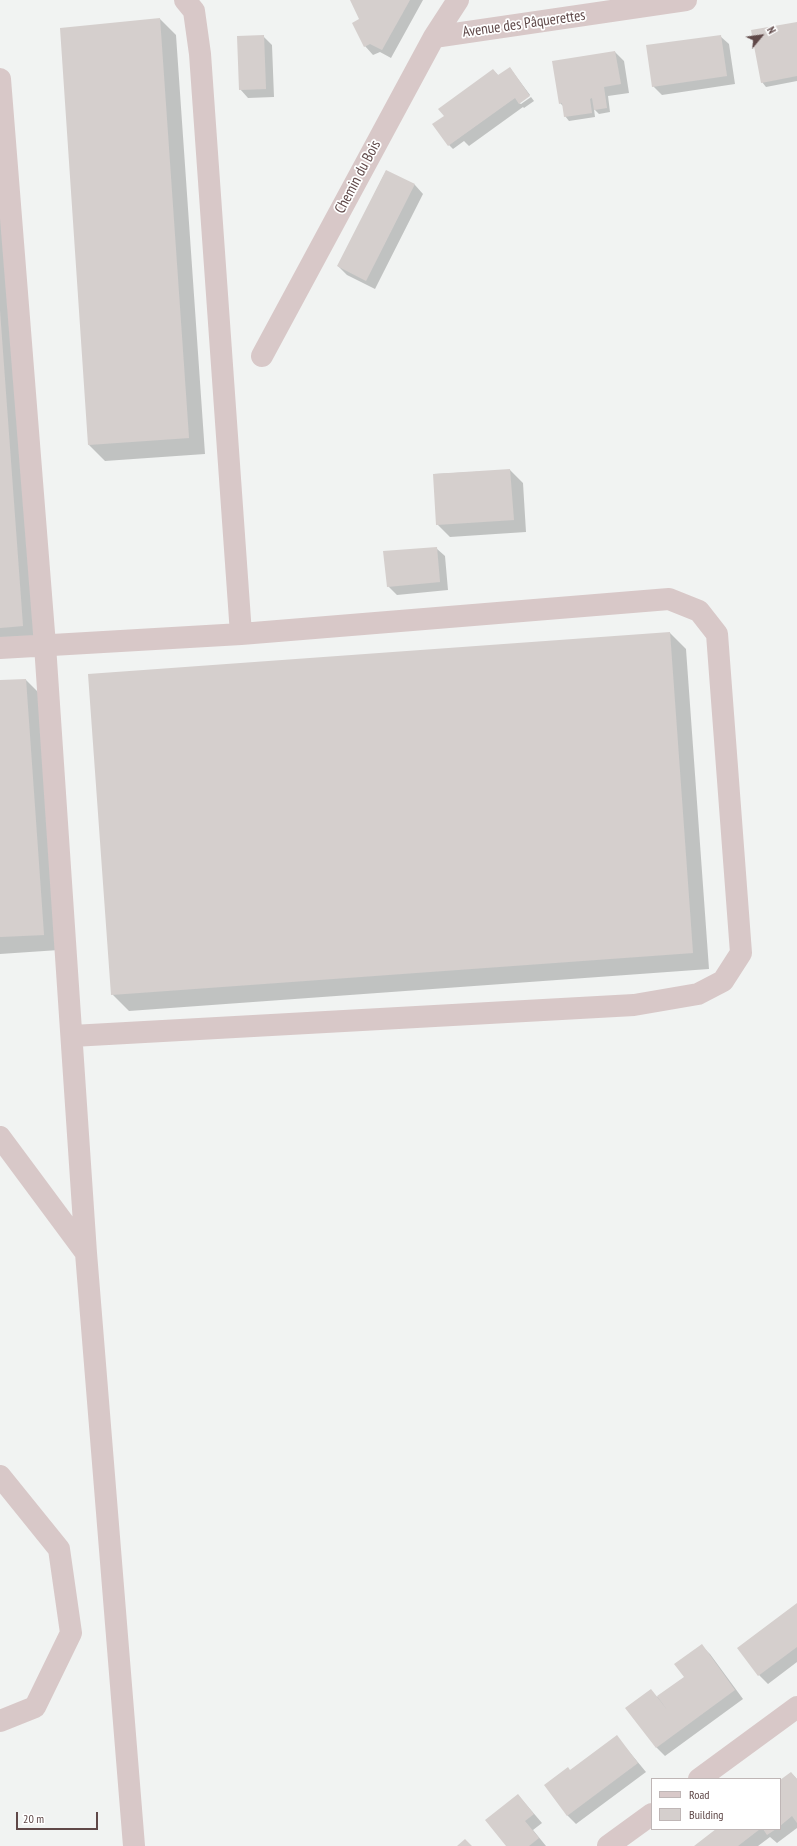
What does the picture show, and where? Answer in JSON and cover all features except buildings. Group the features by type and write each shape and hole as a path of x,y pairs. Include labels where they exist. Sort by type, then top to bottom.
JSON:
{"street":[{"path":"185,0 194,11 200,54 241,634"},
{"name":"Chemin du Bois","path":"262,356 434,37 458,0"},
{"name":"Avenue des Pâquerettes","path":"434,37 686,0"},
{"path":"0,79 44,645 86,1254 134,1846"},
{"path":"0,648 241,634 669,599 699,611 717,634 741,953 723,981 698,994 634,1005 72,1036"},
{"path":"0,1137 86,1254"},
{"path":"0,1476 59,1549 70,1633 35,1707 0,1721"},
{"path":"700,1778 797,1707"},
{"path":"608,1846 651,1815"}]}
